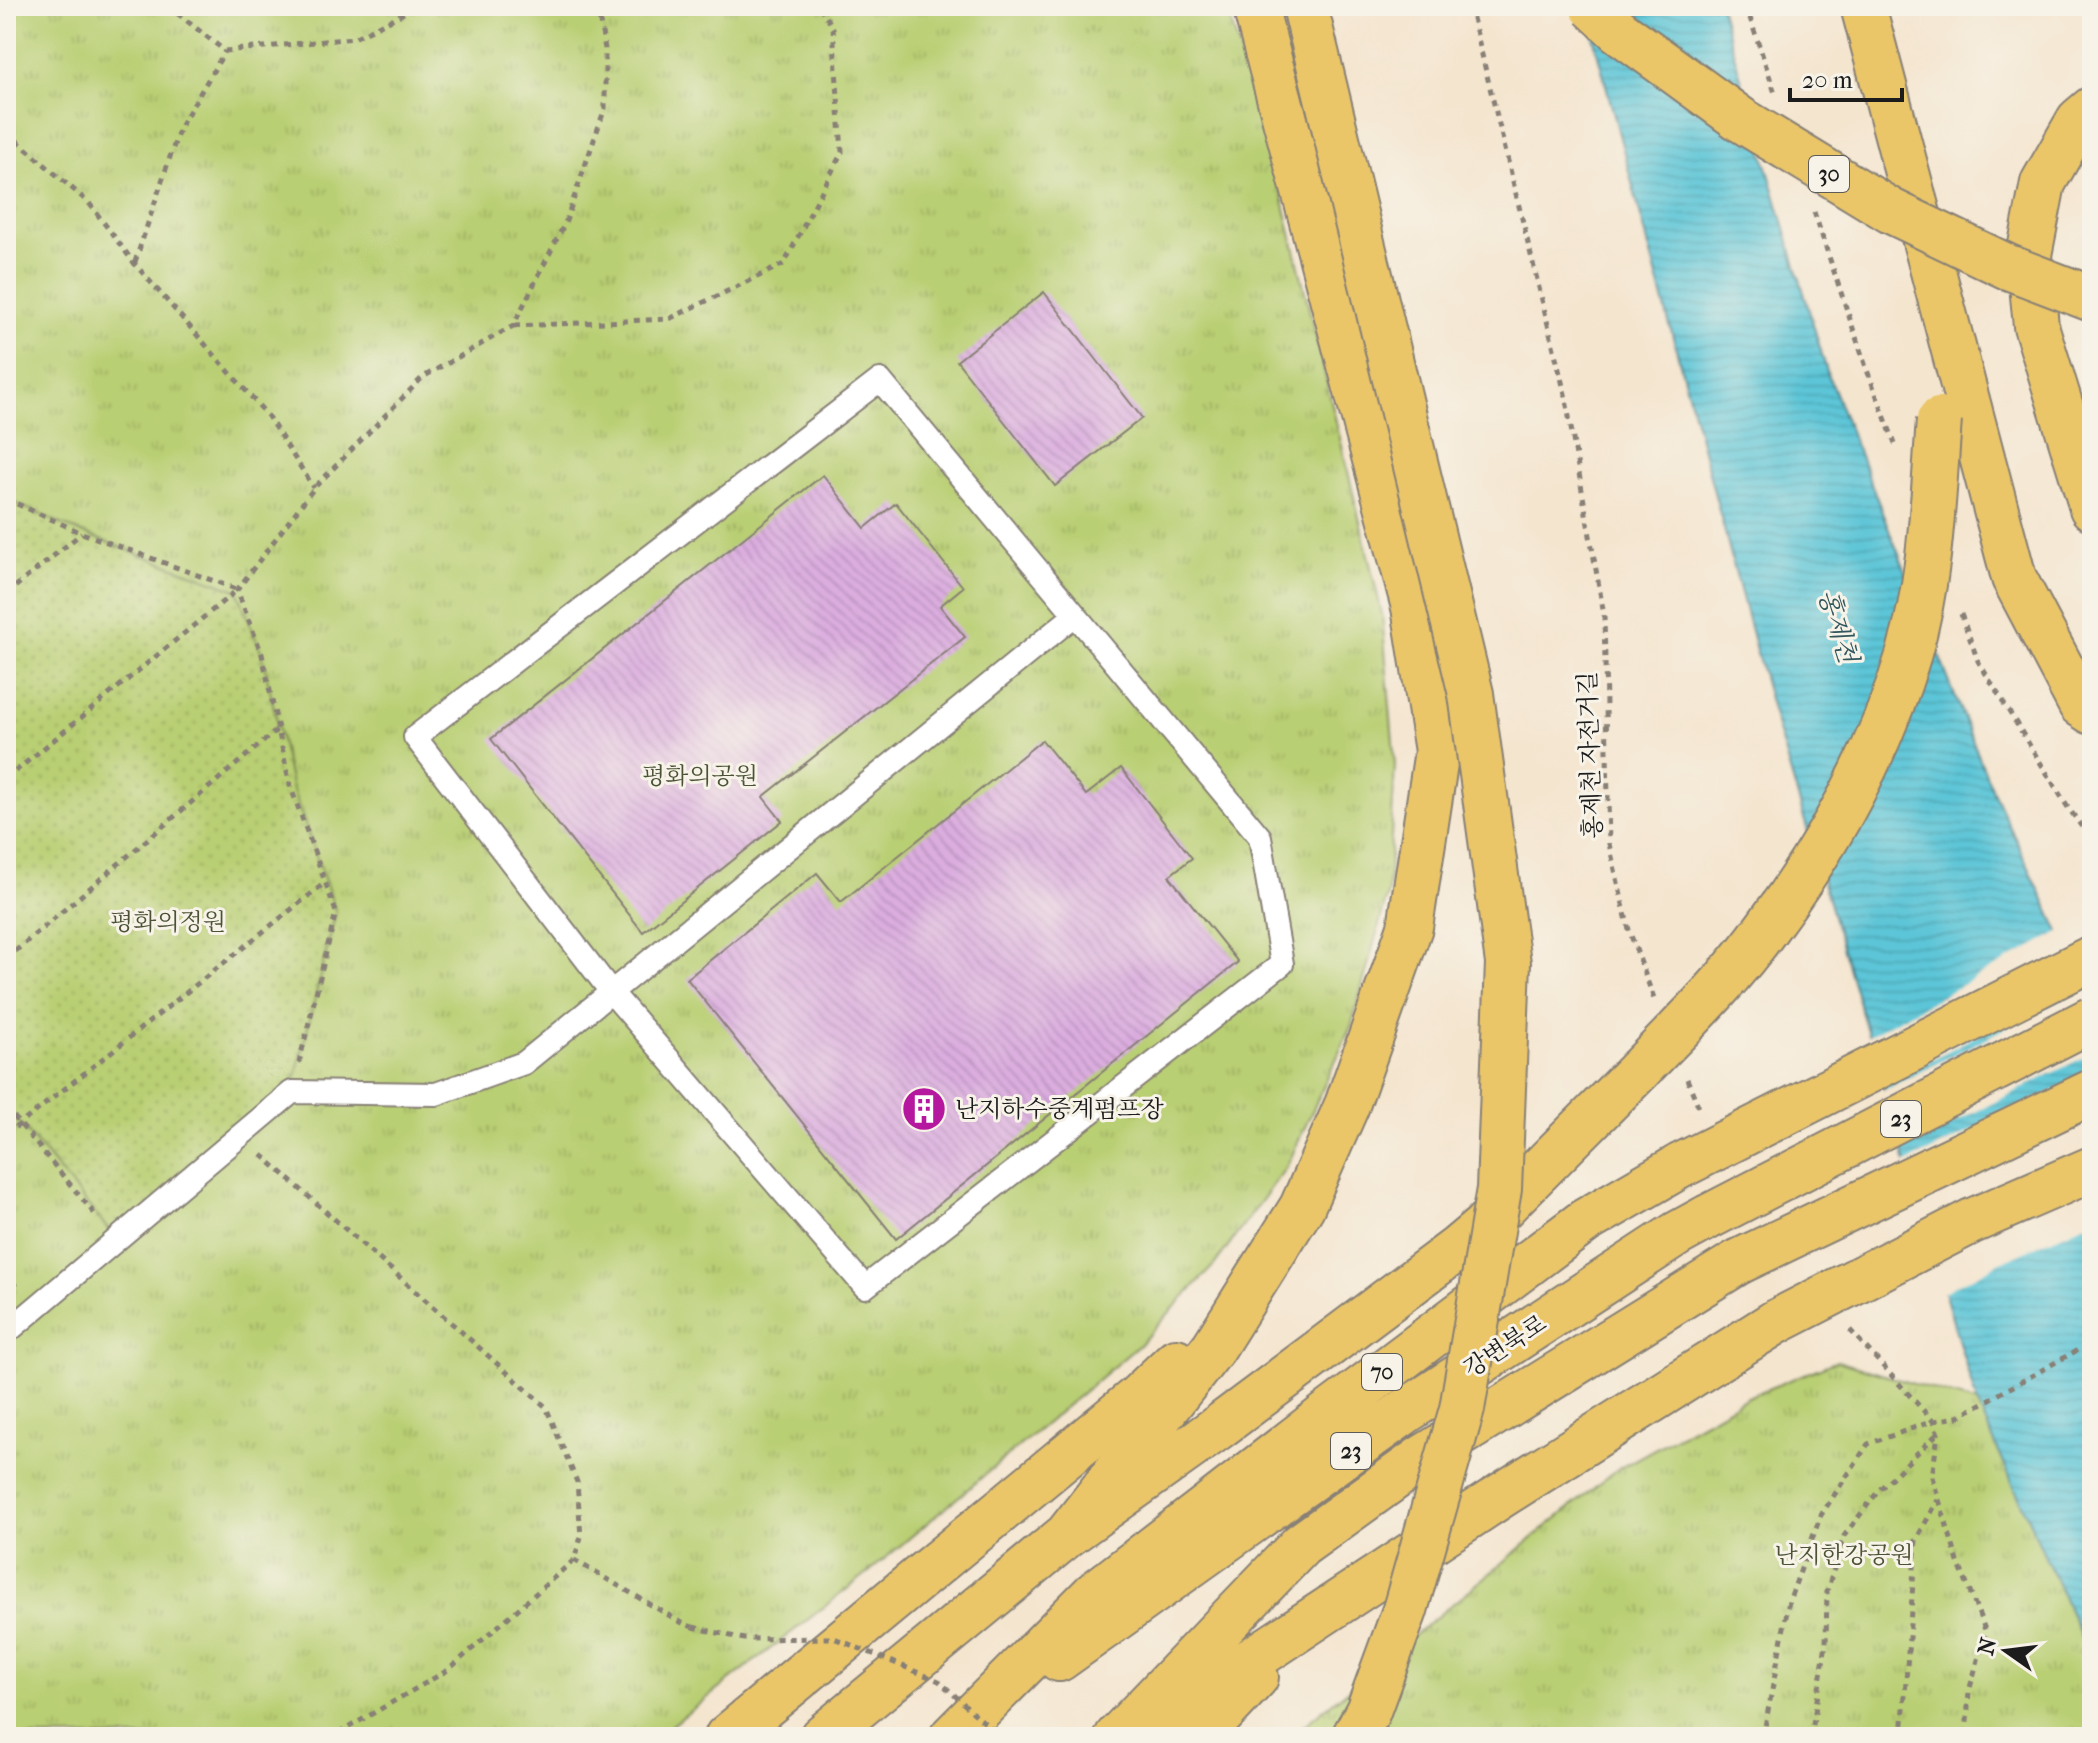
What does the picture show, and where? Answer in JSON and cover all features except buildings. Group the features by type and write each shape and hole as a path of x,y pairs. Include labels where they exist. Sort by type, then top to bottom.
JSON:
{"highway":[{"path":"1067,1535 1214,1347 1302,1207 1347,1105 1410,927 1437,751 1414,607 1255,6"},
{"path":"1305,6 1471,694 1508,963 1499,1189 1462,1409 1405,1610 1368,1711 1354,1737"},
{"name":"30","path":"1592,6 1619,31 1740,119 1891,211 2008,267 2092,299"},
{"path":"1863,6 2014,578 2081,705 2092,712"},
{"path":"2092,109 2079,120 2043,183 2029,255 2036,326 2092,508"},
{"path":"822,1737 1067,1535 1220,1426 1483,1227 1699,1009 1767,928 1829,838 1877,740 1909,653 1929,558 1939,420 1899,149"},
{"name":"강변북로","path":"954,1737 1094,1594 1585,1221 1680,1166 2092,958"},
{"name":"강변북로","path":"954,1737 1406,1411 1677,1234 2092,1019"},
{"path":"1117,1737 1301,1545 1419,1460 1738,1262 2092,1092"},
{"path":"1135,1737 1502,1495 1776,1322 1972,1221 2092,1169"},
{"path":"727,1737 1138,1397 1197,1342 1242,1279 1302,1207"},
{"path":"1200,1737 1306,1624"}],"lane":[{"path":"880,380 1260,837 1282,964 865,1287 612,993 415,737 880,380"},
{"path":"6,1333 292,1092 436,1094 524,1063 1075,615"}],"path":[{"path":"168,6 225,51 354,38 418,6"},
{"path":"513,326 566,221 605,108 605,49 597,6"},
{"path":"6,779 237,590 314,488 423,377 513,326 669,319 784,264 842,152 833,28 820,6"},
{"name":"홍제천 자전거길","path":"1470,6 1565,394 1604,615 1609,844 1629,930 1658,1009"},
{"path":"134,263 180,127 225,51"},
{"path":"6,135 15,139 89,203 134,263 267,415 314,488"},
{"path":"6,499 82,533 237,590 262,654 290,785 336,912 292,1092"},
{"path":"6,594 82,533"},
{"path":"6,959 278,729"},
{"path":"6,1135 326,882"},
{"path":"1687,1078 1704,1119"},
{"path":"6,1107 117,1240"},
{"path":"240,1136 546,1407 577,1482 581,1537 574,1560 448,1670 332,1737"},
{"path":"1849,1329 1933,1421 1938,1434 1932,1477 1958,1562 1986,1632 1969,1691 1966,1737"},
{"path":"1763,1737 1789,1601 1821,1515 1868,1444 1933,1421 1958,1417 2092,1342"},
{"path":"1811,1737 1826,1644 1827,1591 1844,1536 1879,1490 1938,1434"},
{"path":"1902,1737 1916,1540 1938,1500"},
{"path":"574,1560 693,1627 744,1639 834,1638 939,1681 1000,1737"}],"green space":[{"name":"평화의공원","path":"6,6 1226,6 1274,162 1382,614 1395,765 1388,892 1351,1027 1287,1166 1215,1264 1138,1346 869,1572 657,1737 6,1737"},
{"name":"평화의정원","path":"6,499 82,533 237,590 262,654 291,785 336,912 292,1092 117,1240 6,1107"},
{"name":"난지한강공원","path":"1837,1361 1977,1403 2089,1655 2092,1668 2092,1737 1290,1737 1616,1470 1750,1396"}],"water":[{"name":"홍제천","path":"1585,6 1720,6 1828,375 1991,787 2092,1002 2092,1668 2089,1655 1977,1403 1772,710"}],"pier":[{"path":"2063,930 2085,977 1879,1088 1864,1038"},
{"path":"2089,986 2092,993 2092,1053 1898,1151 1880,1092"},
{"path":"2092,1072 2092,1221 1999,1263 1940,1294 1902,1165"}],"place":[{"name":"난지하수중계펌프장","path":"924,1109"}]}
